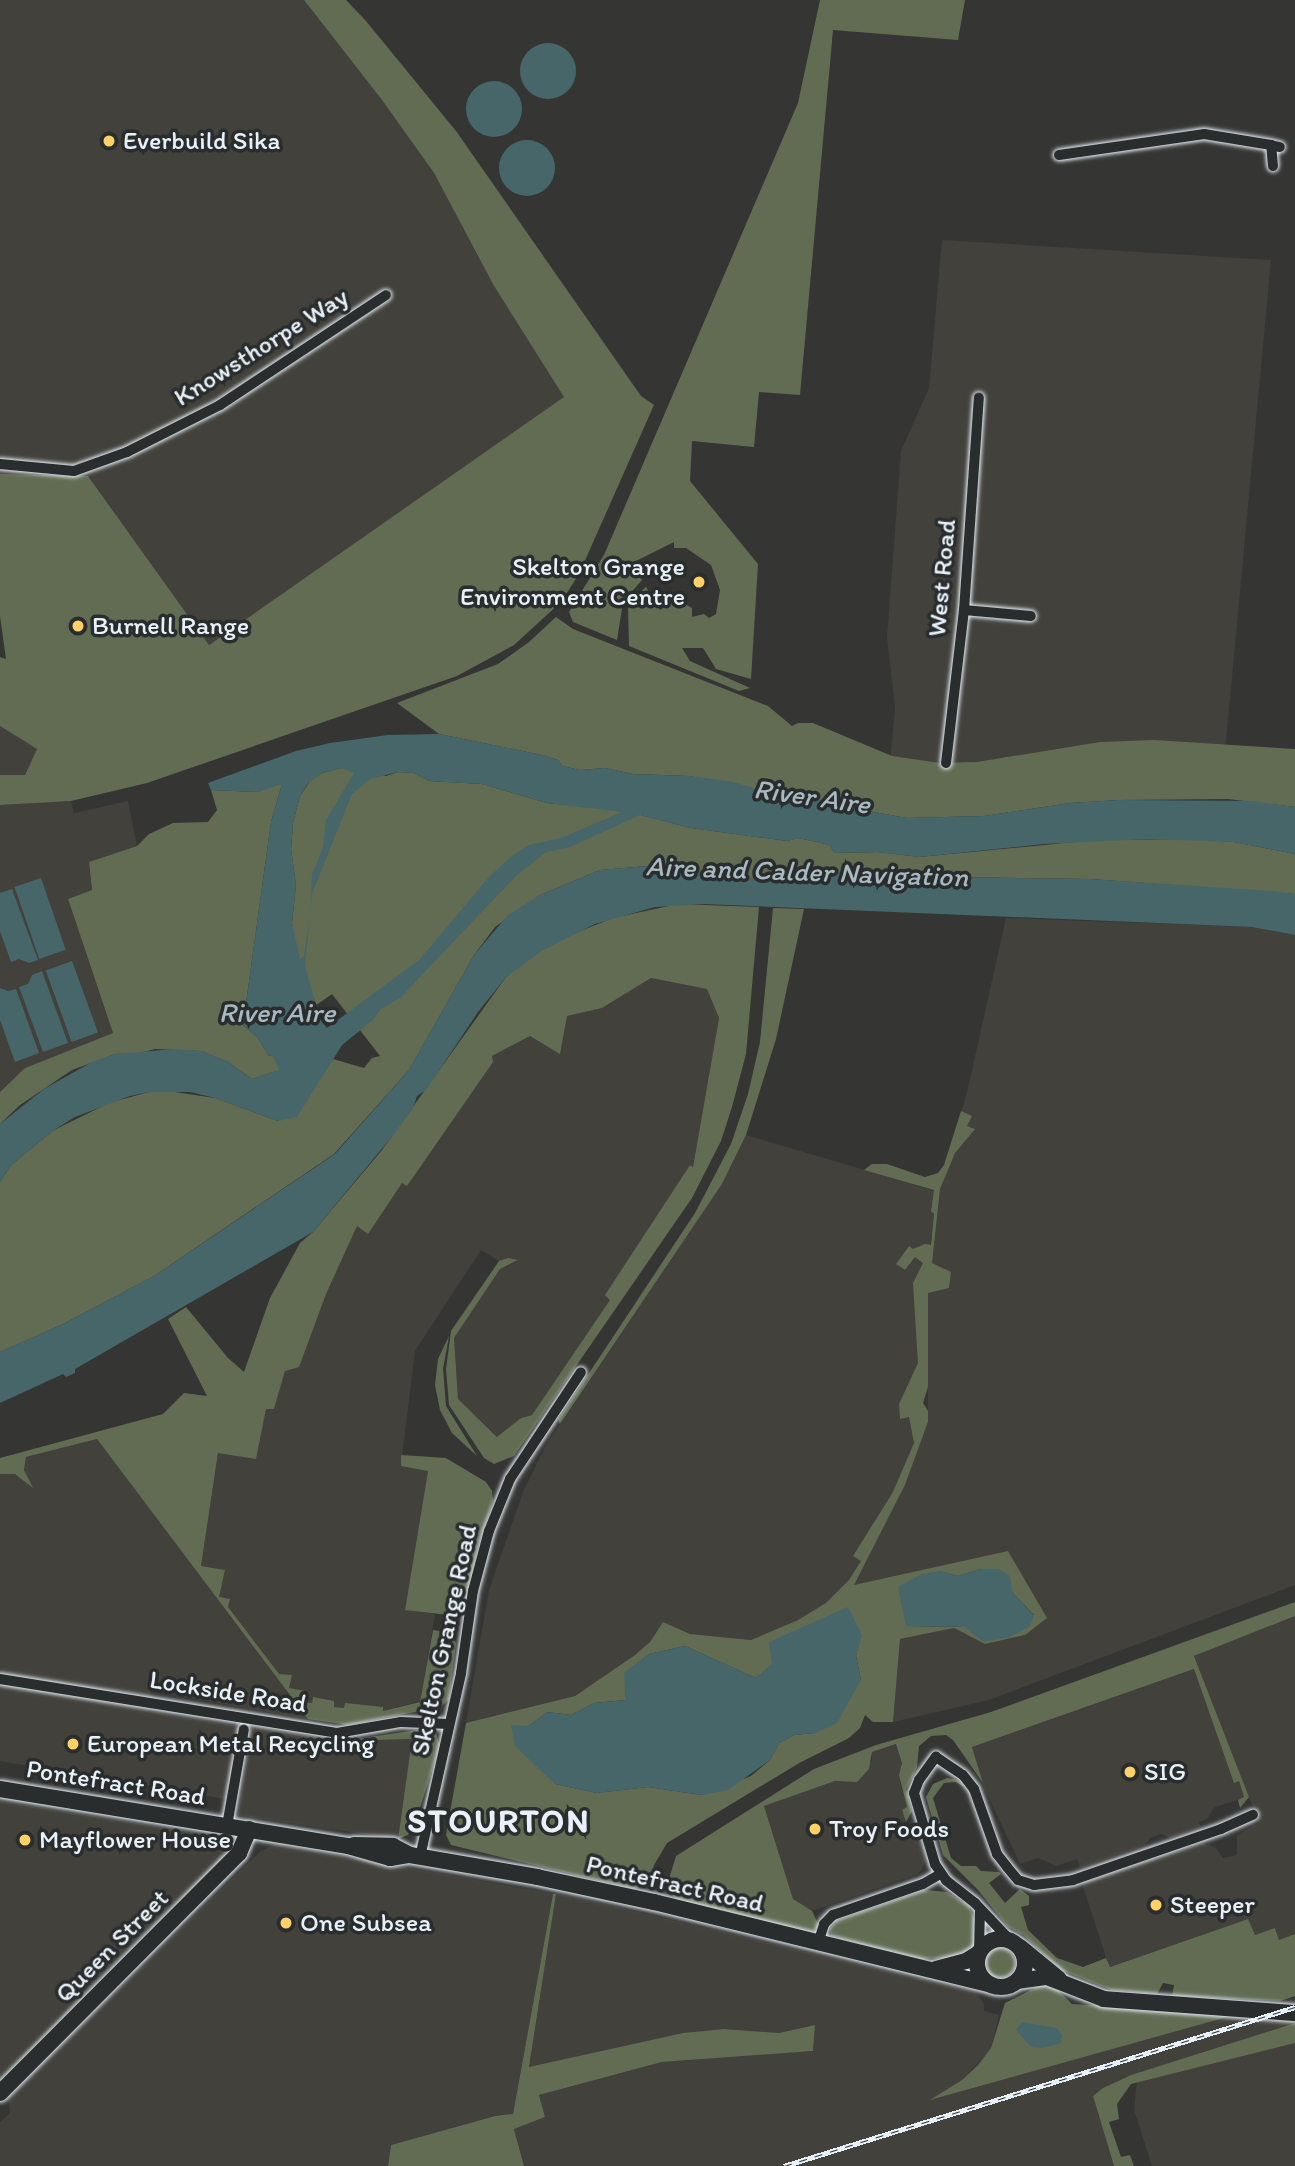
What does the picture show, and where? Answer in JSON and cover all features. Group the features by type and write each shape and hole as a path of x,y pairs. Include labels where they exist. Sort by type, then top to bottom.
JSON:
{"main road":[{"name":"Pontefract Road","path":"0,1789 348,1846 387,1845 415,1856 604,1891 991,1985"},
{"name":"Queen Street","path":"0,2093 239,1853 249,1829"},
{"path":"1061,1981 1013,1942 996,1939 979,1952 977,1968 991,1985 1006,1987 1017,1981 1039,1976 1061,1981 1104,1998 1295,2013"},
{"path":"1013,1942 1025,1958 1022,1975 1017,1981"},
{"name":"Pontefract Road","path":"926,1970 950,1967 979,1952"}],"street":[{"path":"1059,155 1204,134 1276,146 1273,166"},
{"name":"Knowsthorpe Way","path":"0,464 74,471 127,452 220,405 386,295"},
{"name":"West Road","path":"946,763 964,610 979,398"},
{"path":"964,610 1031,616"},
{"name":"Skelton Grange Road","path":"415,1856 461,1673 473,1591 489,1531 510,1479 581,1372"},
{"name":"Lockside Road","path":"0,1679 337,1733 401,1722 449,1724"},
{"path":"228,1826 244,1729"},
{"path":"1013,1942 940,1874 931,1854 914,1793 919,1780 936,1757 963,1776 974,1789 997,1854 1018,1880 1034,1885 1073,1880 1221,1829 1253,1815"},
{"path":"818,1943 824,1924 833,1915 923,1884 940,1874"},
{"path":"979,1952 980,1909"}],"shaded area":[{"path":"0,0 304,0 382,100 434,173 494,286 565,397 209,645 88,476 0,474"},
{"path":"942,240 1271,260 1225,752 1011,764 890,763 895,708 887,637 901,451 929,388"},
{"path":"0,726 37,749 25,775 0,775"},
{"path":"71,801 74,813 128,801 137,846 89,862 92,890 68,899 113,1033 25,1068 0,1092 0,805"},
{"path":"1006,918 1252,927 1295,935 1295,1585 989,1700 893,1722 900,1639 954,1628 985,1644 1025,1635 853,1586 905,1485 928,1422 928,1291 940,1189 968,1088"},
{"path":"651,978 708,989 719,1018 693,1167 690,1165 606,1295 611,1299 532,1415 521,1418 498,1437 458,1400 454,1338 500,1269 518,1261 499,1261 481,1250 415,1351 401,1465 428,1470 405,1609 435,1614 420,1701 383,1711 345,1703 344,1708 333,1707 313,1698 312,1703 303,1702 289,1688 219,1597 201,1566 218,1453 256,1458 266,1408 274,1409 285,1371 357,1226 368,1233 402,1182 407,1186 492,1056 566,1016 602,1008"},
{"path":"746,1135 936,1191 926,1291 920,1427 901,1482 862,1562 833,1605 751,1640 690,1634 663,1622 650,1642 635,1655 575,1696 466,1723 489,1590 523,1492 545,1447 722,1184"},
{"path":"97,1439 308,1719 151,1691 148,1711 239,1726 226,1799 0,1761 0,1474 15,1474 32,1487 24,1470 26,1457"},
{"path":"1295,1616 1295,1934 1279,1940 1275,1928 1254,1935 1248,1919 1109,1967 1082,1883 1202,1843 1215,1847 1223,1858 1237,1855 1237,1835 1259,1823 1194,1656"},
{"path":"1195,1669 1234,1782 1239,1781 1244,1798 1215,1807 1207,1819 1199,1822 1201,1827 1170,1838 1161,1834 1150,1838 1145,1845 1080,1868 1077,1859 1056,1866 1038,1858 1020,1864 984,1787 972,1747"},
{"path":"252,1726 330,1740 329,1747 376,1740 412,1739 398,1839 238,1815"},
{"path":"897,1744 902,1763 900,1783 907,1808 902,1810 906,1822 897,1826 901,1837 915,1838 925,1849 922,1869 917,1874 809,1912 793,1899 764,1806 835,1781 857,1782 872,1761 872,1752"},
{"path":"0,1801 223,1837 232,1849 0,2081"},
{"path":"275,1844 553,1894 513,2114 494,2116 391,2145 388,2166 0,2166 0,2122 10,2113 8,2097 261,1851"},
{"path":"556,1893 976,1992 984,2004 984,2011 999,2015 991,2049 962,2080 934,2099 1238,2014 1295,2023 1131,2075 1103,2088 1093,2096 1114,2166 524,2166 514,2128 545,2117 539,2095 662,2062 813,2051 815,2025 779,2033 724,2029 683,2033 529,2068"},
{"path":"1295,2043 1295,2166 1152,2166 1134,2110 1137,2080"}],"green space":[{"path":"304,0 346,0 366,21 456,131 641,396 654,405 579,574 561,602 514,645 457,676 147,783 71,801 0,805 0,775 25,775 37,749 0,726 0,657 6,659 0,616 0,474 88,476 209,645 564,397 494,286 434,173 382,100"},
{"path":"820,0 965,0 958,40 833,30 800,395 759,392 754,447 692,441 690,481 758,564 751,679 716,669 703,648 682,648 690,661 750,688 739,691 629,646 628,609 631,600 646,587 660,610 673,602 677,608 685,604 692,608 692,617 704,614 709,618 716,614 720,590 711,565 686,548 674,548 674,542 632,563 642,580 623,602 617,640 573,622 569,612 604,555 798,103"},
{"path":"556,617 573,629 768,706 792,726 798,723 813,723 892,756 940,763 977,762 1100,742 1154,740 1295,749 1295,807 1228,799 1119,800 1070,803 984,816 907,818 863,810 857,806 808,799 793,800 690,776 633,774 605,768 580,770 562,766 558,760 542,755 439,734 397,703 498,664 529,642"},
{"path":"341,768 386,776 398,772 414,773 429,781 482,784 547,803 621,810 691,828 787,841 798,838 830,845 834,853 878,852 919,857 1096,840 1192,839 1234,842 1295,854 1295,894 1090,879 890,876 801,870 755,879 648,866 600,870 540,895 495,927 474,955 409,1070 334,1154 154,1276 63,1324 0,1352 0,1182 11,1165 54,1130 109,1103 149,1092 168,1091 215,1098 278,1121 321,1078 333,1059 364,1068 372,1058 380,1056 332,994 315,1006 314,998 302,993 294,977 298,963 292,923 296,885 291,849 293,823 300,796 310,781 322,773"},
{"path":"282,784 271,822 243,1025 257,1037 269,1056 273,1055 280,1070 252,1079 228,1062 201,1051 155,1049 140,1053 115,1054 72,1070 20,1105 0,1124 0,1092 25,1068 113,1033 68,899 92,890 89,862 137,846 149,834 173,823 208,822 217,810 211,790 258,792"},
{"path":"678,904 759,907 746,1054 732,1107 721,1141 692,1198 514,1456 494,1464 484,1458 449,1405 446,1369 451,1331 499,1261 508,1258 518,1260 500,1269 454,1338 458,1399 497,1437 521,1418 532,1415 610,1300 605,1295 690,1165 693,1167 719,1018 707,989 651,978 602,1008 567,1016 560,1054 530,1036 492,1056 493,1062 407,1186 402,1183 368,1234 357,1226 326,1294 299,1367 285,1371 274,1409 266,1409 256,1459 218,1453 201,1566 225,1570 219,1597 230,1599 228,1607 279,1674 292,1675 289,1688 305,1691 304,1702 312,1703 313,1697 334,1701 334,1707 344,1708 345,1703 383,1707 383,1711 420,1702 433,1630 447,1632 456,1643 449,1699 441,1707 347,1725 308,1719 97,1439 26,1457 24,1470 33,1488 15,1474 0,1474 0,1458 163,1414 184,1393 207,1396 168,1319 186,1307 228,1358 244,1372 270,1298 300,1243 313,1232 382,1150 506,977 530,957 568,936 613,918"},
{"path":"773,908 804,909 776,1039 746,1135 722,1184 560,1424 558,1420 695,1213 731,1144 748,1094 760,1042"},
{"path":"961,1111 972,1116 967,1126 975,1129 955,1153 940,1189 932,1263 951,1272 949,1288 928,1293 928,1387 923,1403 928,1411 928,1422 905,1485 854,1585 1008,1551 1047,1618 1025,1635 985,1644 954,1628 900,1639 893,1722 873,1722 865,1715 860,1728 849,1738 801,1762 667,1843 654,1865 650,1881 643,1887 634,1889 451,1845 446,1835 466,1723 575,1696 635,1655 650,1642 663,1622 690,1634 751,1640 798,1620 826,1603 849,1580 861,1561 853,1556 893,1492 914,1443 909,1417 900,1419 899,1404 918,1363 913,1283 923,1263 915,1257 905,1270 896,1264 909,1246 913,1249 925,1244 931,1245 934,1213 931,1212 934,1190 864,1170 872,1164 887,1164 925,1177 938,1173 944,1165","holes":["980,1569 998,1569 1012,1592 1034,1615 964,1627 906,1626 940,1571 958,1576","861,1635 856,1656 861,1680 815,1733 794,1735 779,1743 770,1760 751,1776 702,1795 648,1787 597,1793 555,1784 512,1726 529,1726 547,1712 571,1715 594,1703 626,1700 625,1673 649,1654 685,1646 756,1678 773,1664"]},
{"path":"449,1336 443,1369 446,1406 477,1456 452,1433 440,1410 435,1385 438,1359"},
{"path":"401,1455 446,1458 486,1482 492,1491 493,1501 478,1546 465,1606 456,1616 405,1610 428,1471 401,1466"},
{"path":"1295,1602 1295,1616 1194,1656 1249,1797 1240,1808 1238,1800 1244,1797 1239,1781 1234,1783 1194,1669 972,1747 983,1783 953,1740 946,1735 931,1736 919,1746 917,1768 906,1789 912,1811 906,1822 902,1810 907,1807 899,1775 902,1763 896,1744 872,1752 869,1769 857,1782 835,1781 764,1806 793,1899 812,1911 819,1926 812,1932 680,1901 668,1892 668,1882 676,1856 814,1769 876,1745 991,1712"},
{"path":"424,1729 436,1733 440,1746 414,1826 408,1835 398,1839 412,1739 376,1740 329,1748 330,1740 350,1740"},
{"path":"947,1778 961,1782 966,1788 956,1782 944,1783 933,1798 951,1858 961,1866 976,1866 981,1871 999,1872 1001,1874 989,1883 1005,1903 1020,1889 1029,1896 1029,1905 1021,1907 1028,1930 1057,1958 1083,1967 1106,1958 1110,1967 1248,1919 1255,1935 1275,1928 1279,1940 1295,1934 1295,1996 1280,2001 1172,1996 1174,1985 1163,1983 1157,1994 1111,1990 1061,1970 1023,1935 1008,1927 978,1890 943,1855 926,1797 933,1784"},
{"path":"925,1890 947,1892 969,1906 978,1927 974,1945 968,1952 957,1958 918,1959 831,1936 830,1929 836,1921"},
{"path":"553,1894 556,1894 529,2067 683,2033 724,2029 779,2033 815,2025 813,2051 662,2062 539,2095 545,2117 514,2129 524,2166 388,2166 391,2145 495,2116 513,2114"},
{"path":"1000,1948 1006,1949 1014,1957 1014,1969 1006,1977 1000,1978 994,1977 986,1969 985,1963 986,1957 994,1949"},
{"path":"1041,1985 1057,1989 1072,2004 1238,2014 930,2100 962,2080 978,2065 991,2048 1005,2003"},
{"path":"1295,2023 1295,2043 1131,2084 1117,2104 1119,2119 1109,2122 1121,2157 1130,2155 1134,2166 1114,2166 1093,2096 1103,2088 1131,2075"}],"water":[{"path":"548,43 559,45 568,51 574,60 574,82 568,91 559,97 548,99 537,97 528,91 522,82 520,71 522,60 528,51 537,45"},
{"path":"488,81 500,81 510,85 518,93 522,109 518,125 510,133 500,137 488,137 478,133 470,125 466,115 466,103 470,93 478,85"},
{"path":"527,140 538,142 547,148 553,157 553,179 547,188 538,194 527,196 516,194 507,188 501,179 499,168 501,157 507,148 516,142"},
{"name":"River Aire","path":"439,734 542,755 558,760 562,766 580,770 605,768 633,774 690,776 734,782 793,800 848,803 863,810 907,818 984,816 1070,803 1119,800 1252,801 1295,807 1295,854 1234,842 1149,839 1044,844 919,857 878,852 834,853 830,845 798,838 787,841 691,828 640,815 570,847 546,852 516,876 400,998 381,1009 373,1020 342,1045 297,1117 278,1121 215,1098 190,1092 149,1092 130,1096 75,1117 54,1130 11,1165 0,1182 0,1124 44,1089 92,1062 115,1054 175,1049 201,1051 228,1062 252,1079 279,1070 273,1055 269,1056 257,1037 243,1025 271,822 282,784 258,792 211,790 208,783 296,751 388,735","holes":["341,768 354,773 326,820 323,848 312,874 310,914 312,894 352,794 370,779 398,772 414,773 429,781 482,784 547,803 622,812 561,838 529,845 513,855 489,877 419,960 327,1028 313,1011 314,998 305,966 310,916 304,956 300,959 292,923 296,885 291,849 293,823 300,796 308,783 322,773"]},
{"name":"Aire and Calder Navigation","path":"648,866 755,879 801,870 890,876 1090,879 1273,891 1295,894 1295,935 1252,927 704,904 655,907 595,924 543,950 506,977 478,1012 426,1090 417,1096 413,1108 394,1134 313,1232 75,1369 75,1373 66,1377 63,1374 0,1403 0,1352 63,1324 154,1276 335,1154 409,1070 474,955 508,915 540,895 600,870"},
{"path":"41,878 66,950 39,959 15,887"},
{"path":"12,889 38,960 29,963 19,959 11,962 0,931 0,893"},
{"path":"72,961 98,1032 72,1042 46,971"},
{"path":"42,971 68,1043 43,1052 19,987 28,984 32,975"},
{"path":"0,988 8,991 16,989 39,1053 15,1062 0,1020"},
{"path":"980,1569 998,1569 1010,1576 1012,1592 1034,1616 1030,1626 1010,1637 984,1642 964,1627 906,1626 898,1587 922,1574 940,1571 958,1576"},
{"path":"848,1607 862,1635 856,1656 861,1680 837,1723 815,1733 794,1735 779,1743 770,1760 728,1790 702,1795 648,1787 597,1793 555,1784 515,1746 511,1725 529,1726 547,1712 571,1715 594,1703 626,1700 624,1673 649,1654 685,1646 756,1678 772,1664 769,1642"},
{"path":"1022,2022 1057,2028 1062,2035 1061,2043 1043,2048 1031,2047 1016,2030"}],"railway":[{"path":"784,2166 1295,2007"}],"place":[{"name":"Everbuild Sika","path":"109,141"},
{"name":"Skelton Grange Environment Centre","path":"699,582"},
{"name":"Burnell Range","path":"78,626"},
{"name":"European Metal Recycling","path":"73,1744"},
{"name":"SIG","path":"1130,1772"},
{"name":"Troy Foods","path":"815,1829"},
{"name":"Mayflower House","path":"25,1840"},
{"name":"Steeper","path":"1156,1905"},
{"name":"One Subsea","path":"286,1923"}],"district":[{"name":"STOURTON","path":"499,1821"}]}
